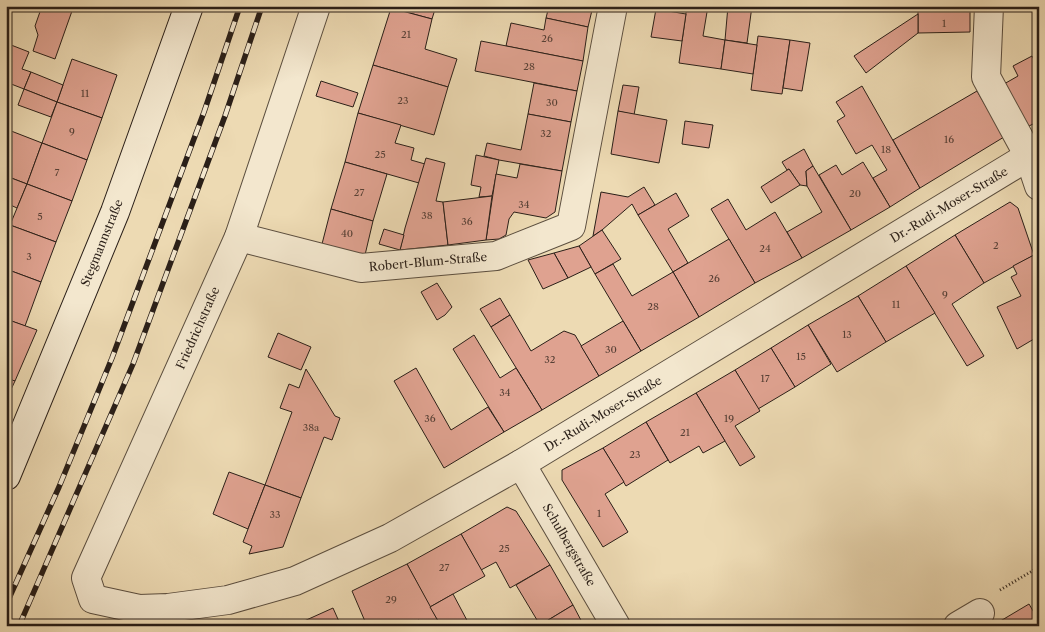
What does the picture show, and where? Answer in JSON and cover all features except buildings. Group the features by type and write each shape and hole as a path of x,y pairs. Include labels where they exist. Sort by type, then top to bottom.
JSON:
{"street":[{"name":"Stegmannstraße","path":"6,476 115,212 189,6"},
{"name":"Friedrichstraße","path":"135,617 93,599 86,578 239,237 316,6"},
{"name":"Robert-Blum-Straße","path":"239,237 360,268 496,256 571,226 614,6"},
{"path":"989,6 986,77 1034,153 1039,186"},
{"name":"Dr.-Rudi-Moser-Straße","path":"135,617 168,608 228,600 295,580 390,538 521,464 1034,153"},
{"name":"Schulbergstraße","path":"521,464 616,626"}],"path":[{"path":"968,619 994,594 1039,567"}],"railway":[{"path":"6,605 59,487 112,358 204,112 240,6"},
{"path":"19,626 133,364 225,116 262,6"}]}
